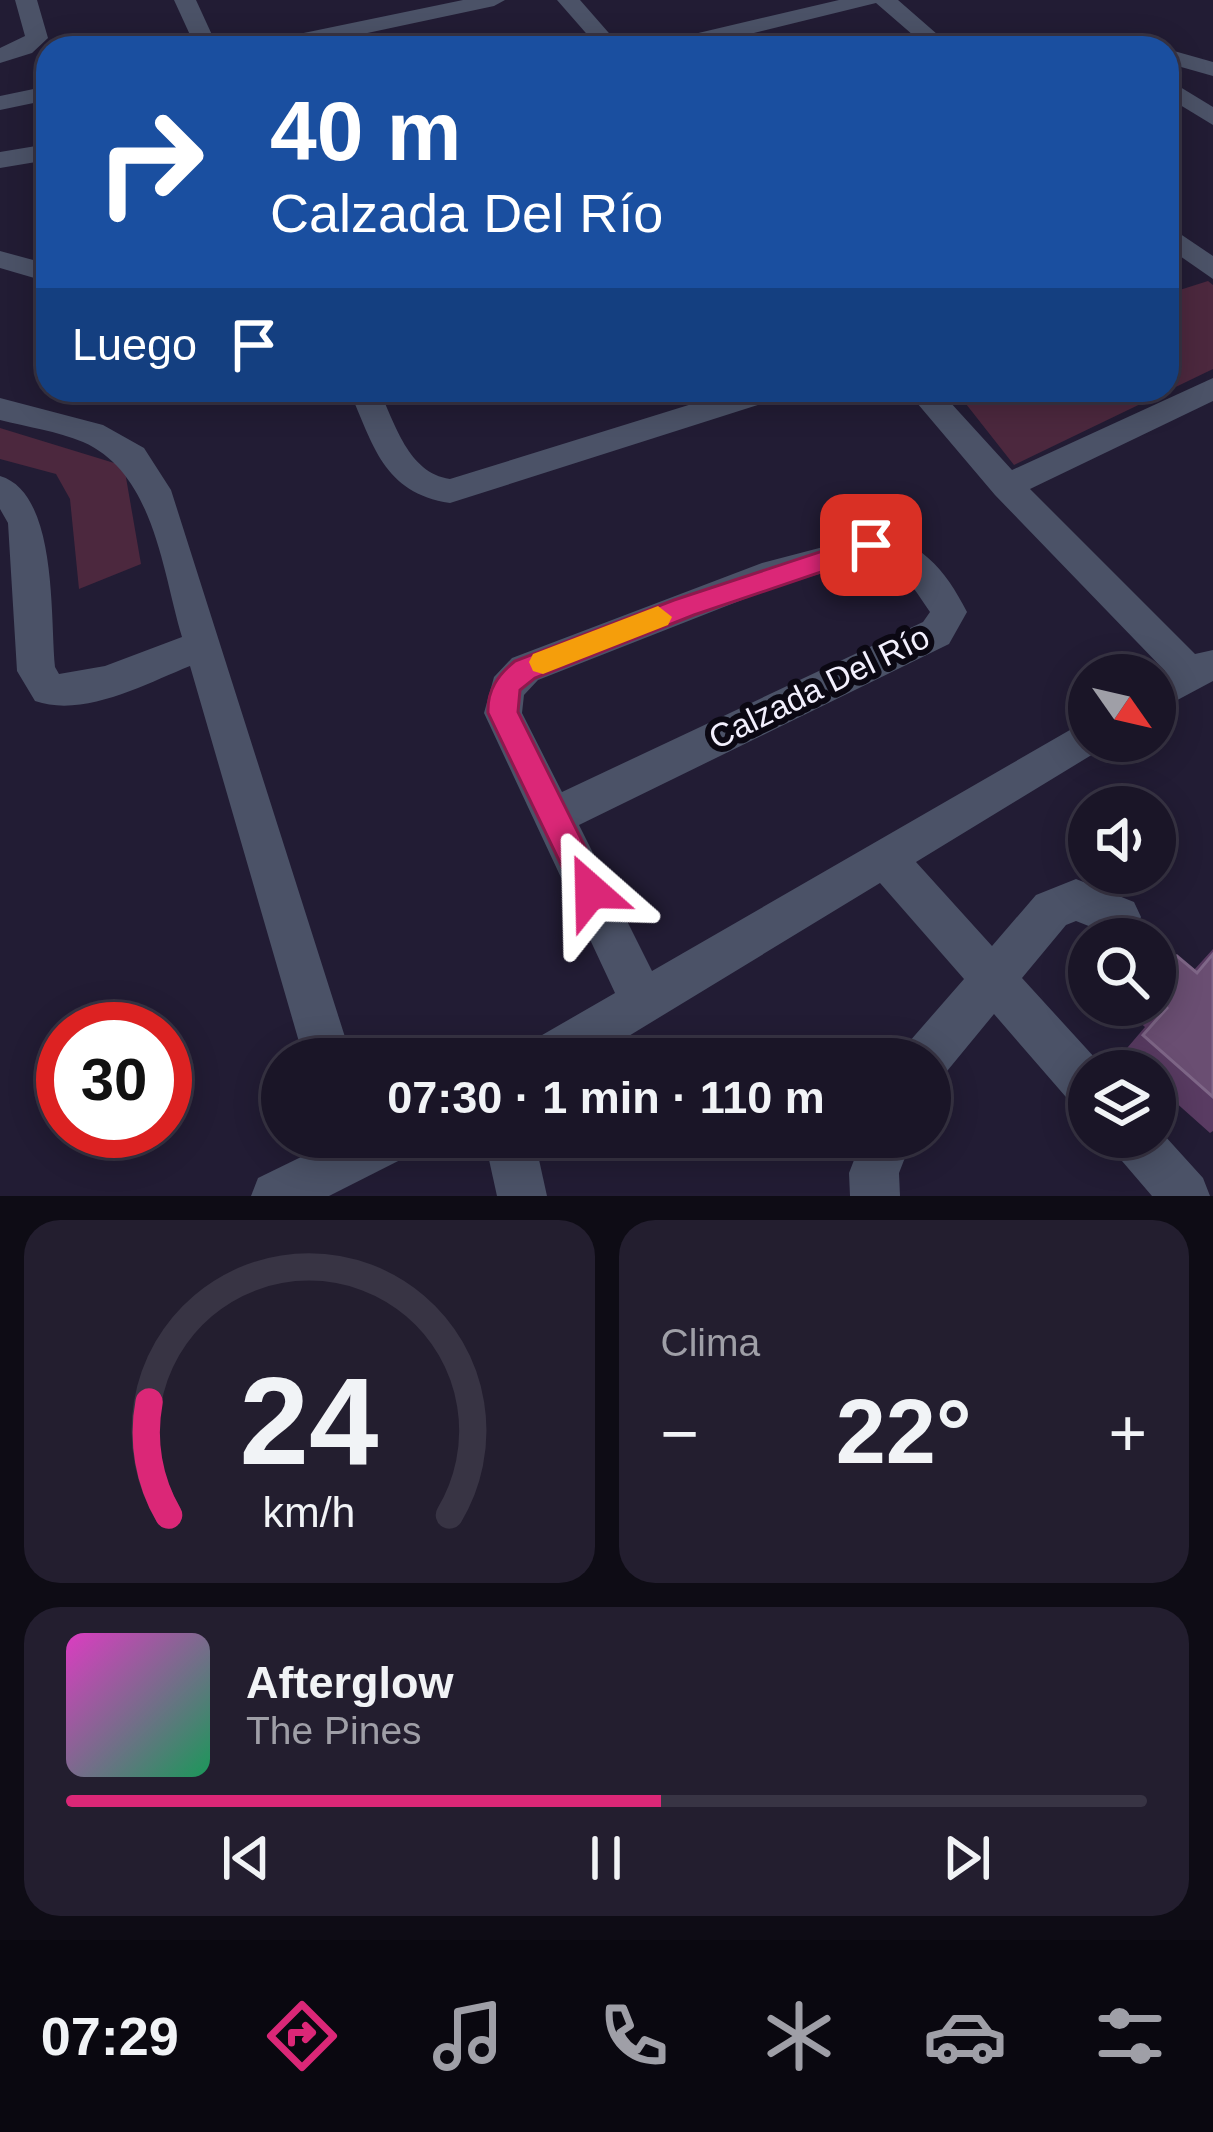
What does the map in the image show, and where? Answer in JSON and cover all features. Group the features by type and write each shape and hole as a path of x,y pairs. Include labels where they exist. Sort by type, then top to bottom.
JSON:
{"street":[{"path":"26,0 36,36"},
{"path":"185,0 202,36"},
{"path":"323,36 494,0"},
{"path":"568,0 600,36"},
{"path":"715,36 868,0"},
{"path":"885,0 927,36"},
{"path":"0,56 36,38"},
{"path":"1179,59 1213,69"},
{"path":"1179,94 1213,118"},
{"path":"0,104 36,96"},
{"path":"0,160 36,154"},
{"path":"0,259 36,270"},
{"path":"1007,486 1213,388"},
{"path":"370,402 408,477 434,491 466,488 735,402"},
{"path":"933,402 1007,486 1202,668 1176,683"},
{"path":"0,409 92,434 132,456 154,490 322,1038"},
{"path":"0,488 18,507 25,523 36,671 41,684 62,692 202,645"},
{"name":"Calzada Del Río","path":"555,816 936,633 949,612 904,556 895,549 871,545 684,608 525,669 510,682 502,698 503,713 644,1004"},
{"path":"584,1038 1068,749"},
{"path":"886,860 1068,1063"},
{"path":"942,1038 1051,910 1076,900 1119,917"},
{"path":"276,1196 343,1158"},
{"path":"514,1158 522,1196"},
{"path":"875,1196 874,1173 880,1158"},
{"path":"1152,1158 1185,1196"}],"shaded area":[{"path":"1208,281 1213,285 1213,369 1179,385 1179,290"},
{"path":"964,402 1145,402 1014,465"},
{"path":"0,428 124,466 141,564 79,589 70,499 56,474 0,459"}],"building":[{"path":"1213,954 1213,1097 1176,1064 1176,1050 1160,1050 1143,1035 1151,1026 1176,1026 1176,957 1197,973"}],"slow traffic":[{"path":"543,662 658,617"}],"route":[{"path":"591,891 503,713 502,698 510,682 525,669 684,608 871,545"}]}
